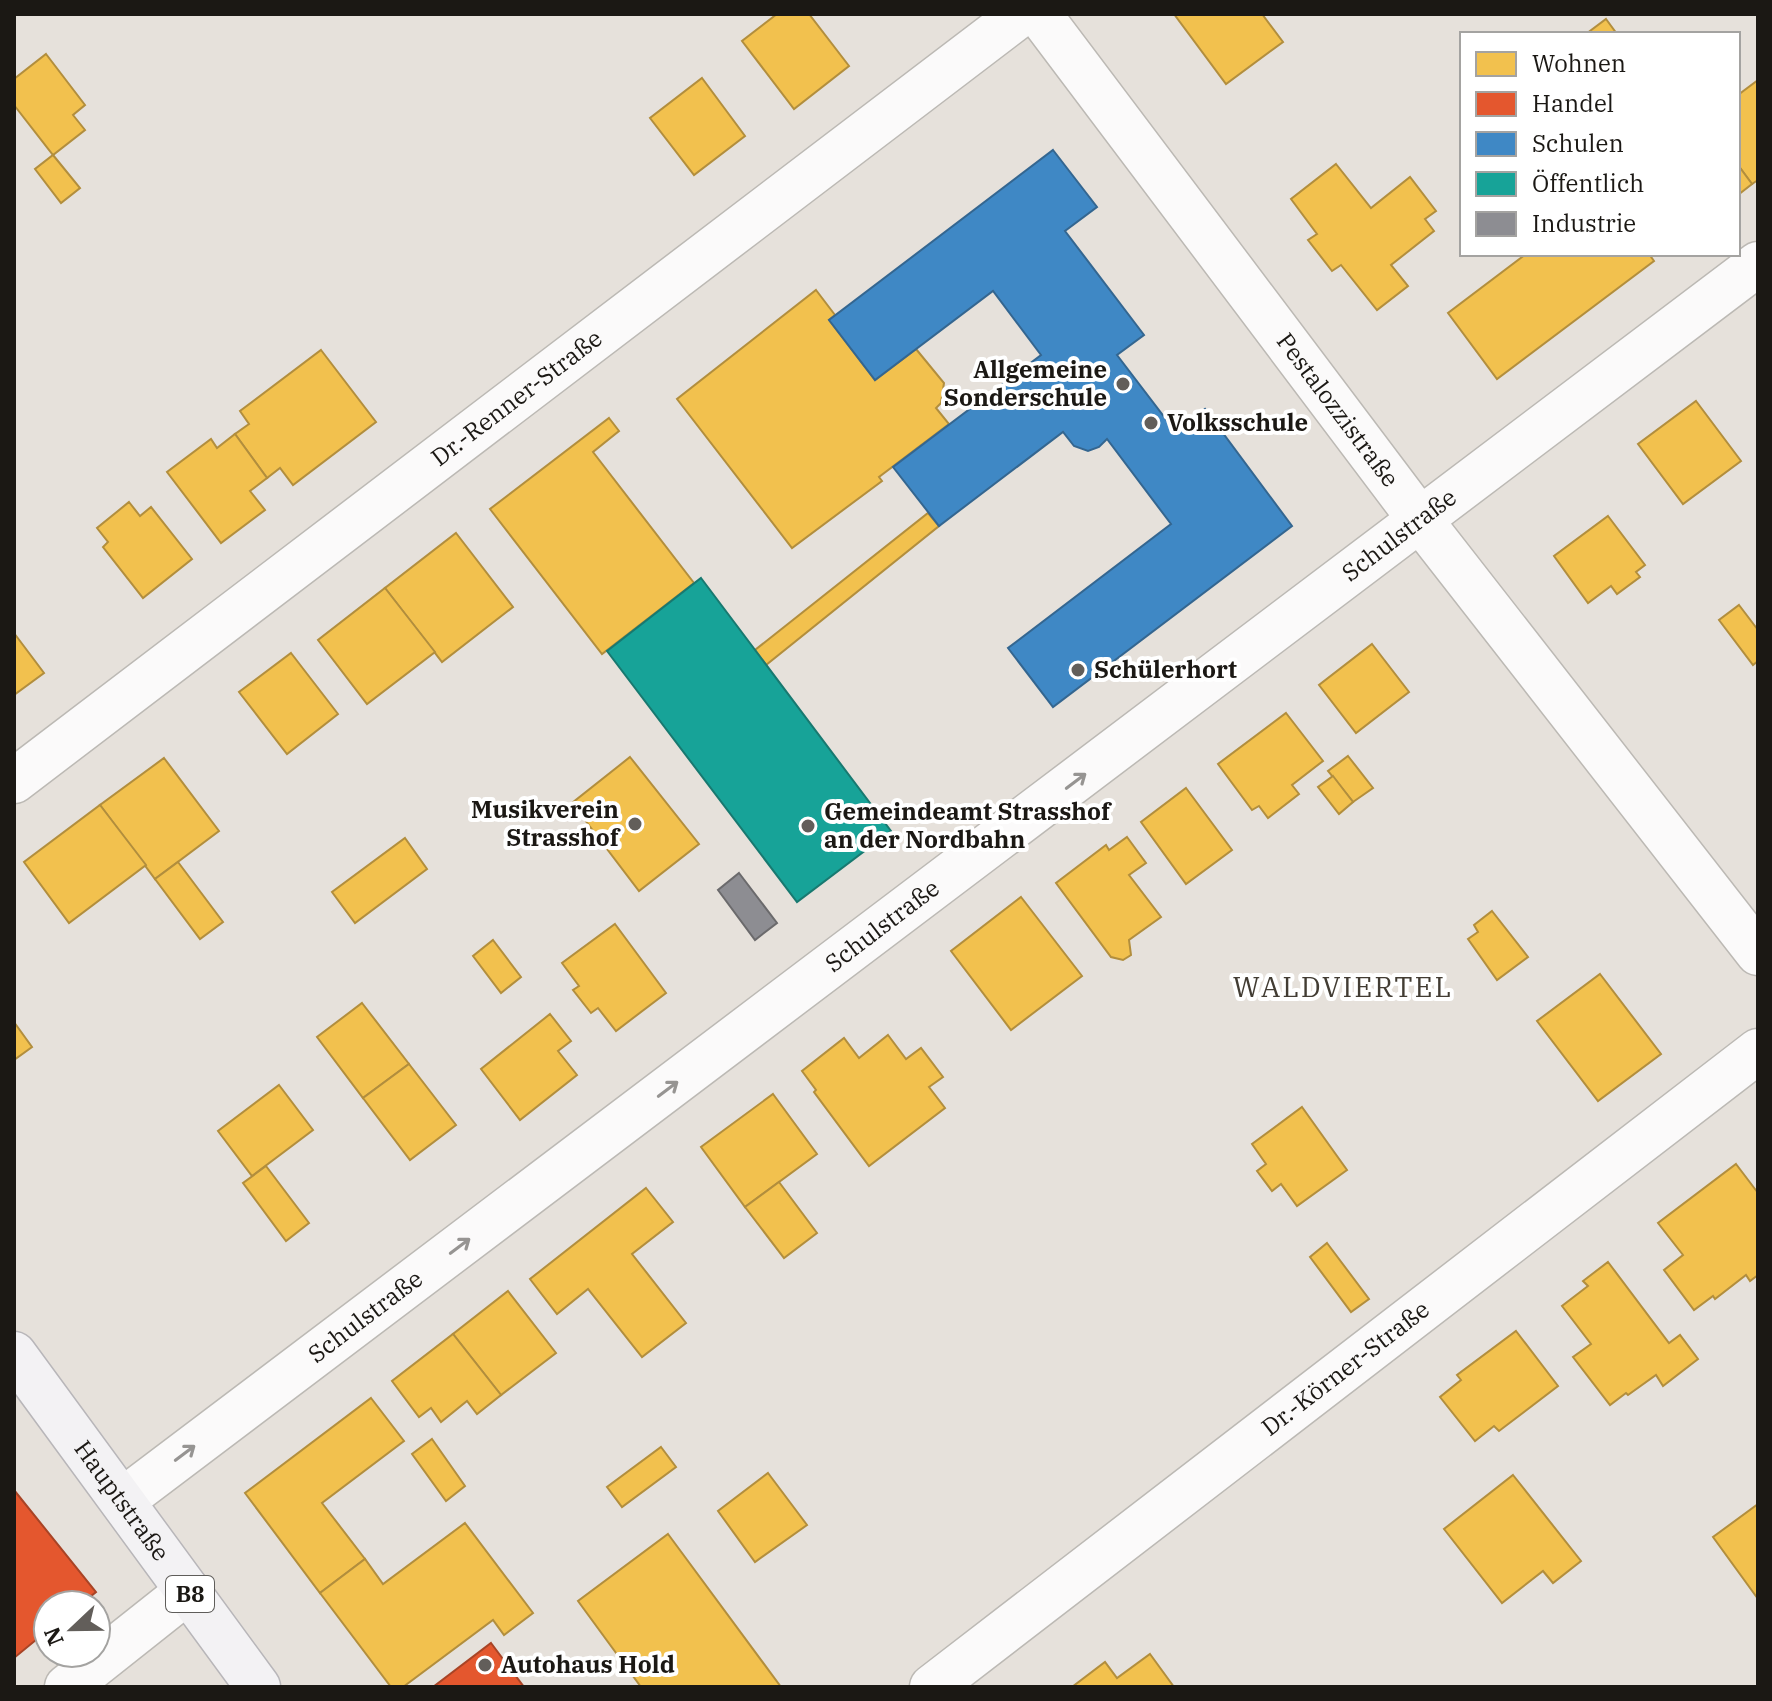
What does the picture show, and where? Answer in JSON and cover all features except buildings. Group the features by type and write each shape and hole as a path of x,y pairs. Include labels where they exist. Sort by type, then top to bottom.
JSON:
{"main road":[{"name":"Hauptstraße","path":"14,1354 258,1687"}],"street":[{"name":"Dr.-Renner-Straße","path":"14,781 1021,14"},
{"name":"Pestalozzistraße","path":"1039,14 1421,521 1758,953"},
{"name":"Schulstraße","path":"123,1500 1758,264"},
{"name":"Dr.-Körner-Straße","path":"932,1687 1758,1051"},
{"path":"67,1687 188,1591"}],"place":[{"name":"Allgemeine Sonderschule","path":"1123,384"},
{"name":"Volksschule","path":"1151,423"},
{"name":"Schülerhort","path":"1078,670"},
{"name":"Musikverein Strasshof","path":"635,824"},
{"name":"Gemeindeamt Strasshof an der Nordbahn","path":"808,826"},
{"name":"Autohaus Hold","path":"485,1665"}],"district":[{"name":"WALDVIERTEL","path":"1343,987"}]}
